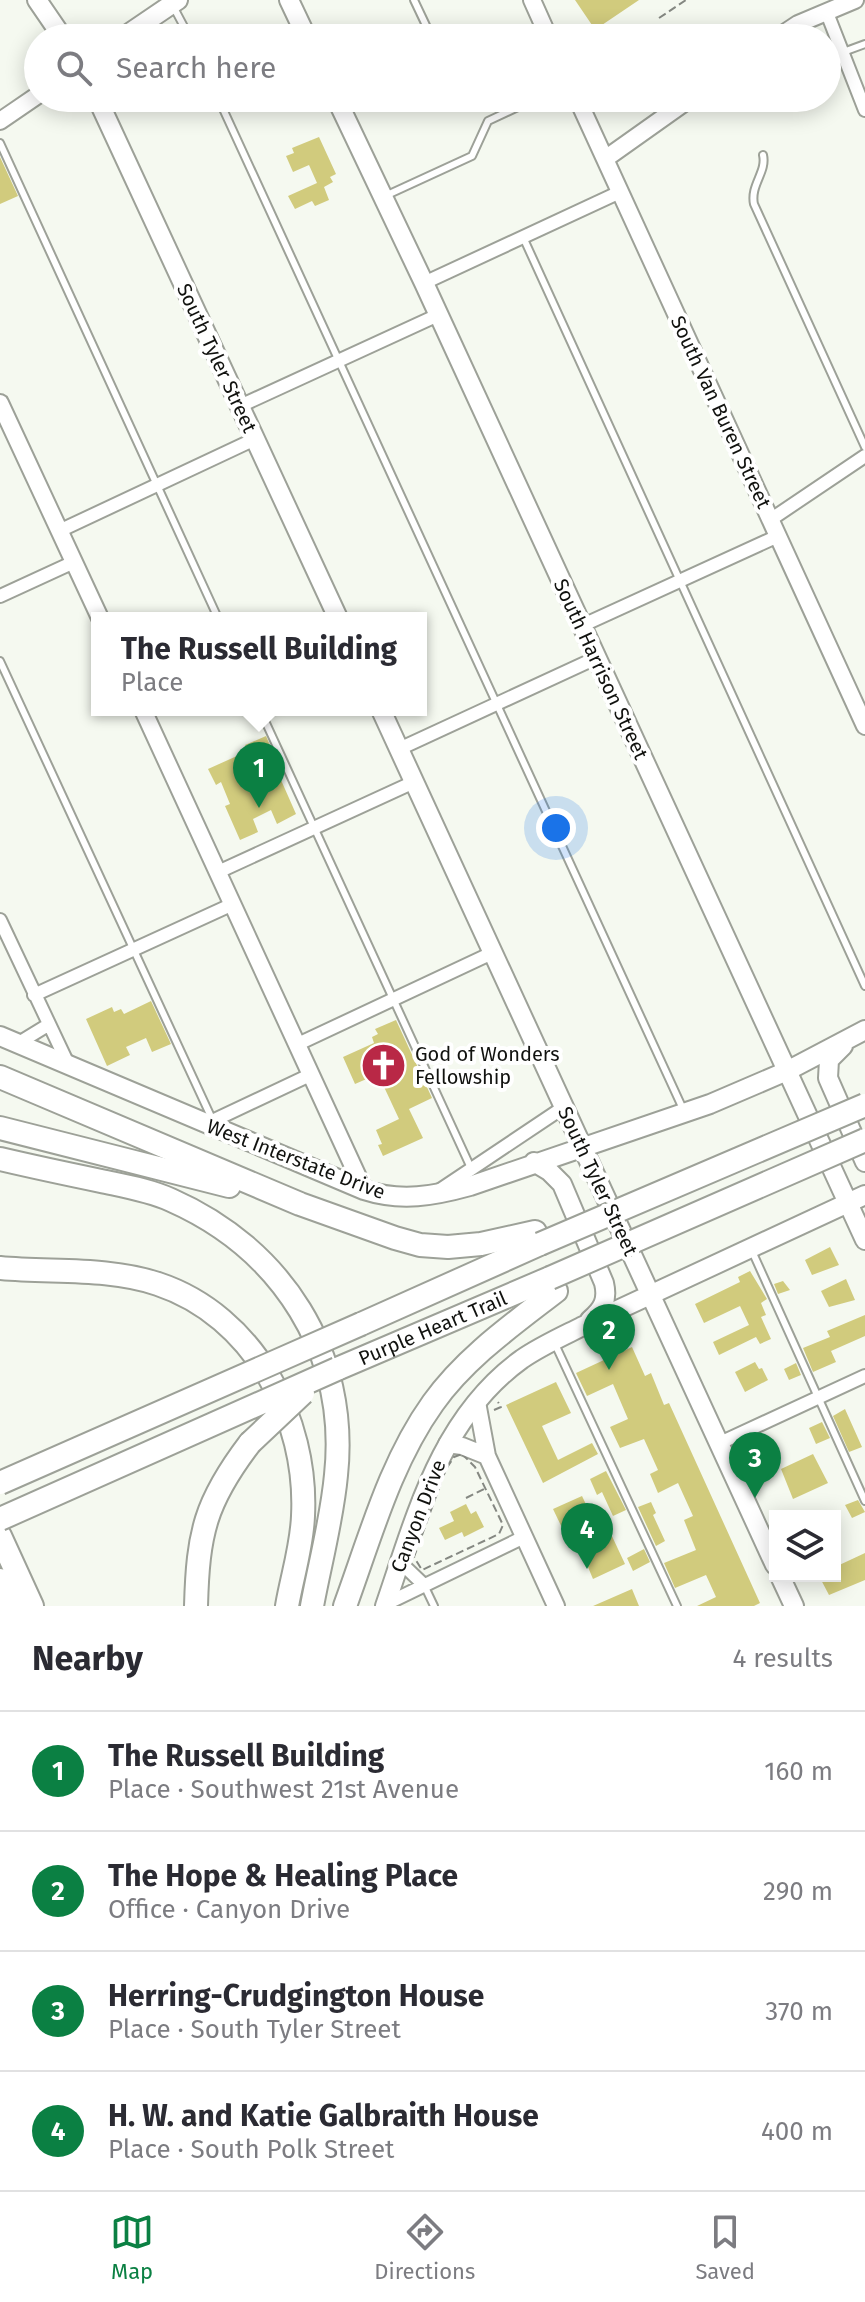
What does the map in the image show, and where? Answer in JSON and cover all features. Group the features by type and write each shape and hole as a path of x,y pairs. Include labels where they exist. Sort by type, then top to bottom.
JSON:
{"highway":[{"path":"0,1077 300,1204 420,1245 448,1247 538,1238 622,1209 865,1105"},
{"path":"0,1120 69,1145"},
{"path":"0,1128 300,1204"},
{"path":"345,1606 391,1482 417,1428 434,1402 475,1357 553,1285 636,1241 865,1140"},
{"path":"0,1159 168,1199 212,1221 242,1243 293,1297 329,1371 337,1410 336,1476 312,1606"},
{"name":"Purple Heart Trail","path":"0,1483 361,1324 538,1238"},
{"path":"0,1268 137,1278 159,1284 202,1307 245,1344 278,1389 299,1448 303,1519 287,1606"},
{"name":"Purple Heart Trail","path":"0,1519 337,1369 553,1285"},
{"path":"196,1606 197,1554 219,1487 250,1443 274,1417 305,1390 337,1369"},
{"path":"0,1536 32,1606"},
{"path":"0,1580 12,1606"}],"main road":[{"path":"37,0 53,24"},
{"path":"289,0 300,24"},
{"path":"141,24 173,1"},
{"name":"South Tyler Street","path":"104,112 335,612"},
{"name":"South Harrison Street","path":"343,112 787,1071 857,1199 865,1240"},
{"name":"South Tyler Street","path":"384,716 769,1552"},
{"path":"860,1033 829,1060 828,1078 865,1162"},
{"name":"West Interstate Drive","path":"9,1040 364,1190 398,1197 431,1197 685,1113 787,1071 860,1033"},
{"path":"534,1162 562,1184 604,1283 604,1305 581,1327"},
{"path":"650,1293 857,1199"},
{"name":"Canyon Drive","path":"385,1605 434,1469 460,1423 483,1407 509,1370 554,1340 650,1293"},
{"path":"783,1582 794,1606"}],"street":[{"path":"532,0 543,24"},
{"path":"798,24 824,6 855,0"},
{"path":"842,53 865,110"},
{"path":"0,121 24,105"},
{"name":"South Van Buren Street","path":"583,112 865,726"},
{"path":"605,159 671,112"},
{"path":"424,283 620,192"},
{"path":"240,406 438,315"},
{"path":"0,403 97,612"},
{"path":"59,531 255,439"},
{"path":"770,520 864,456"},
{"path":"581,626 778,536"},
{"path":"0,596 74,562"},
{"path":"399,749 596,658"},
{"path":"146,716 364,1190"},
{"path":"218,872 414,782"},
{"path":"34,995 233,904"},
{"path":"0,920 68,1064"},
{"path":"298,1044 492,953"},
{"path":"9,1040 48,1025"},
{"path":"209,1122 312,1074"},
{"path":"431,1197 564,1107"},
{"path":"720,1443 865,1376"},
{"path":"483,1407 487,1456 556,1606"},
{"path":"447,1444 487,1456"},
{"path":"385,1605 524,1537"},
{"path":"400,1562 424,1585"}],"lane":[{"path":"414,0 425,24"},
{"path":"173,1 184,24"},
{"path":"842,53 865,44"},
{"path":"224,112 685,1113"},
{"path":"384,197 472,156 488,121 507,112"},
{"path":"0,143 215,612"},
{"path":"763,155 765,163 754,189 754,204 864,456"},
{"path":"523,237 865,986"},
{"path":"0,661 134,949 209,1122"},
{"path":"263,716 471,1168"},
{"path":"751,1248 865,1501"},
{"path":"554,1340 677,1606"},
{"path":"424,1585 434,1606"}],"path":[{"path":"659,18 686,0"},
{"path":"483,1407 501,1407"},
{"path":"462,1454 470,1460 486,1488 503,1525 499,1534 422,1570 414,1557 446,1469 454,1457 462,1454"},
{"path":"466,1498 486,1488"}],"building":[{"path":"575,0 639,0 603,24 591,24"},
{"path":"319,137 336,174 330,177 333,182 324,187 329,200 315,206 312,201 295,209 288,196 317,183 309,165 293,172 286,156 294,153 292,148"},
{"path":"0,157 18,196 0,204"},
{"path":"266,736 273,752 256,760 268,786 281,780 296,814 277,824 271,810 253,819 258,832 240,840 225,806 230,804 221,782 216,785 208,769 248,751 245,745"},
{"path":"151,1001 171,1044 152,1052 146,1038 126,1047 130,1055 107,1066 86,1019 112,1007 114,1012 121,1009 124,1014"},
{"name":"God of Wonders Fellowship","path":"396,1020 432,1098 409,1109 423,1138 383,1156 376,1130 399,1119 378,1074 355,1084 343,1057 374,1043 372,1037 378,1034 375,1029"},
{"path":"830,1247 839,1265 812,1275 805,1260"},
{"path":"750,1271 767,1299 761,1303 766,1315 761,1317 771,1339 760,1344 756,1337 719,1355 713,1342 749,1325 740,1306 704,1323 695,1304 740,1282 738,1277"},
{"path":"846,1279 855,1300 829,1307 821,1291"},
{"path":"783,1281 790,1290 778,1294 774,1284"},
{"path":"865,1315 865,1336 831,1351 836,1362 813,1372 803,1348 830,1337 827,1331"},
{"path":"632,1347 645,1376 651,1373 664,1405 669,1403 760,1603 754,1606 697,1606 716,1597 706,1575 675,1588 664,1563 696,1550 684,1520 693,1516 678,1483 658,1493 650,1474 658,1470 644,1439 620,1448 610,1427 628,1419 613,1384 587,1396 576,1373"},
{"path":"755,1362 768,1380 745,1392 735,1372"},
{"path":"796,1363 801,1375 789,1380 784,1369"},
{"path":"556,1382 571,1413 542,1426 558,1460 592,1443 598,1454 543,1483 506,1405"},
{"path":"845,1409 862,1447 849,1452 833,1416"},
{"path":"822,1422 830,1438 816,1444 809,1428"},
{"path":"813,1454 828,1483 793,1499 781,1469"},
{"path":"606,1471 626,1510 613,1516 602,1492 597,1495 590,1479"},
{"path":"582,1496 594,1521 565,1534 553,1509"},
{"path":"858,1500 865,1512 852,1518 845,1505"},
{"path":"651,1502 656,1513 653,1515 665,1541 656,1546 638,1507"},
{"path":"466,1504 471,1514 476,1511 484,1527 464,1537 462,1532 445,1540 439,1528 454,1521 450,1512"},
{"path":"611,1534 625,1564 593,1579 580,1548"},
{"path":"644,1549 650,1562 633,1571 627,1558"},
{"path":"865,1553 865,1580 829,1595 822,1582 841,1582 841,1564"},
{"path":"632,1589 639,1606 593,1606"}],"place":[{"name":"The Russell Building","path":"259,808"},
{"name":"God of Wonders Fellowship","path":"384,1065"},
{"name":"The Hope & Healing Place","path":"609,1370"},
{"name":"Herring-Crudgington House","path":"755,1498"},
{"name":"H. W. and Katie Galbraith House","path":"587,1569"}]}
